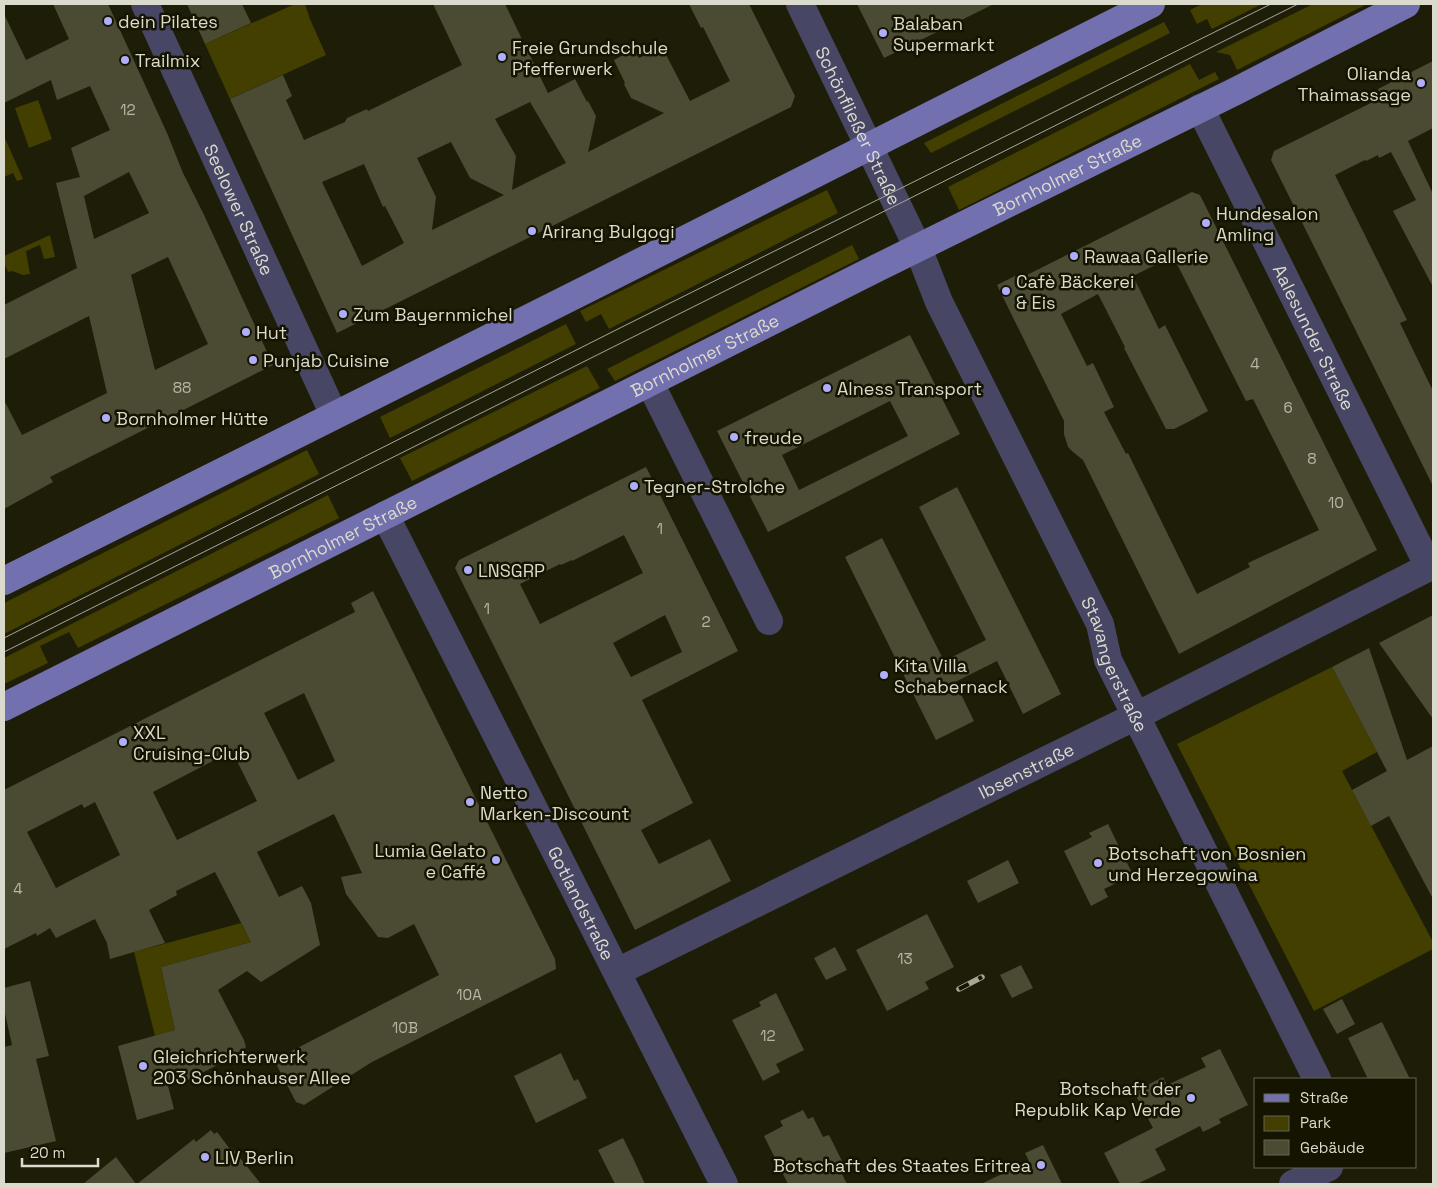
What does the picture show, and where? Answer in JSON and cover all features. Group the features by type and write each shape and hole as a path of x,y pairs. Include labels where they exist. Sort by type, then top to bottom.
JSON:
{"main road":[{"path":"4,581 1151,4"},
{"name":"Bornholmer Straße","path":"4,707 1406,4"}],"street":[{"name":"Seelower Straße","path":"145,4 334,415"},
{"name":"Schönfließer Straße","path":"800,4 918,248"},
{"name":"Aalesunder Straße","path":"1200,108 1431,566"},
{"name":"Stavangerstraße","path":"918,248 939,302 1100,624 1108,660 1317,1078"},
{"path":"650,383 769,621"},
{"name":"Gotlandstraße","path":"385,515 724,1184"},
{"name":"Ibsenstraße","path":"617,972 1136,716 1431,566"},
{"path":"1293,1184 1327,1168"}],"green space":[{"path":"295,4 305,4 326,55 230,99 205,44"},
{"path":"1202,4 1262,4 1212,29 1207,19 1197,24 1190,10"},
{"path":"1313,4 1367,4 1237,70 1230,55 1216,52"},
{"path":"1164,22 1170,33 931,153 924,143"},
{"path":"1190,64 1199,80 1215,72 1219,79 959,210 948,187"},
{"path":"38,100 52,139 29,148 15,108"},
{"path":"4,136 23,179 17,181 13,173 4,177"},
{"path":"827,190 838,213 609,329 601,314 586,322 580,311"},
{"path":"50,235 55,257 44,259 40,245 26,251 30,274 23,275 12,271 8,272 4,263 4,256"},
{"path":"852,245 859,259 615,381 607,369"},
{"path":"566,324 576,344 390,438 380,417"},
{"path":"587,366 600,388 412,481 400,458"},
{"path":"307,450 319,474 4,634 4,603"},
{"path":"328,495 339,518 78,648 69,632 40,646 48,663 4,684 4,658"},
{"path":"1332,667 1377,752 1342,771 1433,942 1433,949 1314,1011 1177,744"},
{"path":"241,923 251,942 161,967 175,1030 155,1036 134,952"}],"building":[{"path":"53,4 108,4 167,133 183,173 273,365 50,477 53,482 4,509 4,400 22,435 107,393 89,316 4,359 4,305 77,268 56,183 80,177 71,148 110,130 90,86 57,100 51,80 4,103 4,14 26,60 69,39","holes":["129,172 149,213 94,239 84,196","168,257 208,344 155,370 131,275"]},
{"path":"187,4 242,4 251,23 205,44"},
{"path":"433,4 505,4 548,93 575,79 588,101 596,116 588,152 664,113 631,98 614,60 634,49 639,58 662,47 690,101 730,81 703,27 701,28 689,4 749,4 795,96 791,107 337,333 230,99 283,75 292,96 286,100 304,140 462,65","holes":["530,102 566,163 512,190 516,156 495,119","451,142 470,178 504,195 432,230 436,197 417,158","364,164 383,207 385,206 404,243 362,266 322,182"]},
{"path":"857,4 994,4 884,58"},
{"path":"1433,61 1433,128 1408,141 1433,191 1433,287 1393,211 1416,200 1391,152 1379,158 1378,155 1365,160 1335,175 1407,320 1400,323 1433,391 1433,486 1271,160 1274,151 1381,98 1378,89"},
{"path":"1192,192 1200,195 1377,550 1179,654 1083,460 1068,447 1064,434 1064,421 997,285 1021,273 1023,277","holes":["1173,256 1246,401 1253,399 1319,530 1248,563 1250,567 1197,594 1128,453 1126,454 1104,412 1114,407 1093,363 1087,366 1061,314 1098,294 1166,429 1174,429 1188,422 1208,411 1165,325 1159,329 1133,276"]},
{"path":"910,335 960,434 768,532 717,431","holes":["890,401 908,436 799,490 782,455"]},
{"path":"646,467 738,651 642,700 693,803 641,830 659,864 710,839 731,881 635,930 455,568 459,560","holes":["624,535 643,573 540,624 520,584","665,615 682,652 631,677 613,643"]},
{"path":"957,487 1061,694 1023,714 997,661 955,682 974,721 936,740 845,557 882,538 944,661 986,640 919,507"},
{"path":"373,591 555,959 556,969 372,1062 304,1105 296,1102 274,1060 439,975 414,924 388,938 378,937 346,894 341,877 362,873 334,814 257,852 279,897 302,886 311,903 320,945 261,982 247,971 218,990 246,1047 241,1053 188,1080 168,1086 174,1109 137,1120 118,1046 175,1030 161,967 251,942 215,872 176,891 177,895 149,910 165,943 110,959 107,943 95,919 56,938 50,928 37,936 36,933 4,949 4,790 355,612 351,603","holes":["304,693 335,761 298,780 264,713","232,751 257,801 177,840 153,792","95,802 120,855 56,888 27,832 82,804 84,808"]},
{"path":"1433,615 1433,719 1379,643"},
{"path":"1369,648 1407,760 1433,746 1433,899 1389,816 1371,826 1352,790 1387,771 1332,667"},
{"name":"Botschaft von Bosnien und Herzegowina","path":"1108,824 1133,875 1104,889 1108,897 1091,906 1064,851 1092,837 1089,833"},
{"path":"1008,860 1019,883 978,903 967,881"},
{"path":"927,914 954,967 925,982 929,989 887,1011 856,950"},
{"path":"835,947 847,970 826,980 814,958"},
{"path":"1021,965 1033,988 1012,998 1000,975"},
{"path":"30,981 49,1056 36,1059 56,1141 4,1153 4,1047 12,1045 4,1009 4,988"},
{"path":"776,993 804,1050 776,1064 780,1072 763,1081 732,1020 761,1006 759,1002"},
{"path":"1342,999 1355,1024 1337,1034 1323,1009"},
{"path":"1382,1022 1410,1078 1368,1078 1348,1038"},
{"name":"Botschaft der Republik Kap Verde","path":"1220,1049 1248,1105 1219,1119 1221,1123 1203,1132 1200,1126 1155,1149 1166,1170 1137,1184 1120,1184 1104,1153 1153,1128 1134,1092 1163,1077 1167,1085 1206,1067 1201,1058"},
{"path":"561,1053 574,1081 578,1079 587,1098 536,1123 514,1076"},
{"path":"803,1110 808,1119 813,1117 823,1137 829,1135 843,1163 838,1166 847,1184 788,1184 764,1136 783,1126 780,1121"},
{"name":"LIV Berlin","path":"211,1130 214,1134 217,1132 230,1149 232,1148 261,1184 137,1184 194,1139 196,1142"},
{"path":"623,1138 645,1184 615,1184 598,1150"},
{"name":"Botschaft des Staates Eritrea","path":"1043,1145 1062,1184 981,1184 1029,1161 1025,1153"},
{"path":"116,1157 136,1184 83,1184"}],"tram line":[{"path":"4,638 624,326 1271,4"},
{"path":"4,652 1298,4"}],"railway":[{"path":"959,989 982,977"}],"place":[{"name":"dein Pilates","path":"108,21"},
{"name":"Balaban Supermarkt","path":"883,33"},
{"name":"Freie Grundschule Pfefferwerk","path":"502,57"},
{"name":"Trailmix","path":"125,60"},
{"name":"Olianda Thaimassage","path":"1421,83"},
{"name":"Hundesalon Amling","path":"1206,223"},
{"name":"Arirang Bulgogi","path":"532,231"},
{"name":"Rawaa Gallerie","path":"1074,256"},
{"name":"Cafè Bäckerei & Eis","path":"1006,291"},
{"name":"Zum Bayernmichel","path":"343,314"},
{"name":"Hut","path":"246,332"},
{"name":"Punjab Cuisine","path":"253,360"},
{"name":"Alness Transport","path":"827,388"},
{"name":"Bornholmer Hütte","path":"106,418"},
{"name":"freude","path":"734,437"},
{"name":"Tegner-Strolche","path":"634,486"},
{"name":"LNSGRP","path":"468,570"},
{"name":"Kita Villa Schabernack","path":"884,675"},
{"name":"XXL Cruising-Club","path":"123,742"},
{"name":"Netto Marken-Discount","path":"470,802"},
{"name":"Lumia Gelato e Caffé","path":"496,860"},
{"name":"Botschaft von Bosnien und Herzegowina","path":"1098,863"},
{"name":"Gleichrichterwerk 203 Schönhauser Allee","path":"143,1066"},
{"name":"Botschaft der Republik Kap Verde","path":"1191,1098"},
{"name":"LIV Berlin","path":"205,1157"},
{"name":"Botschaft des Staates Eritrea","path":"1041,1165"}]}
